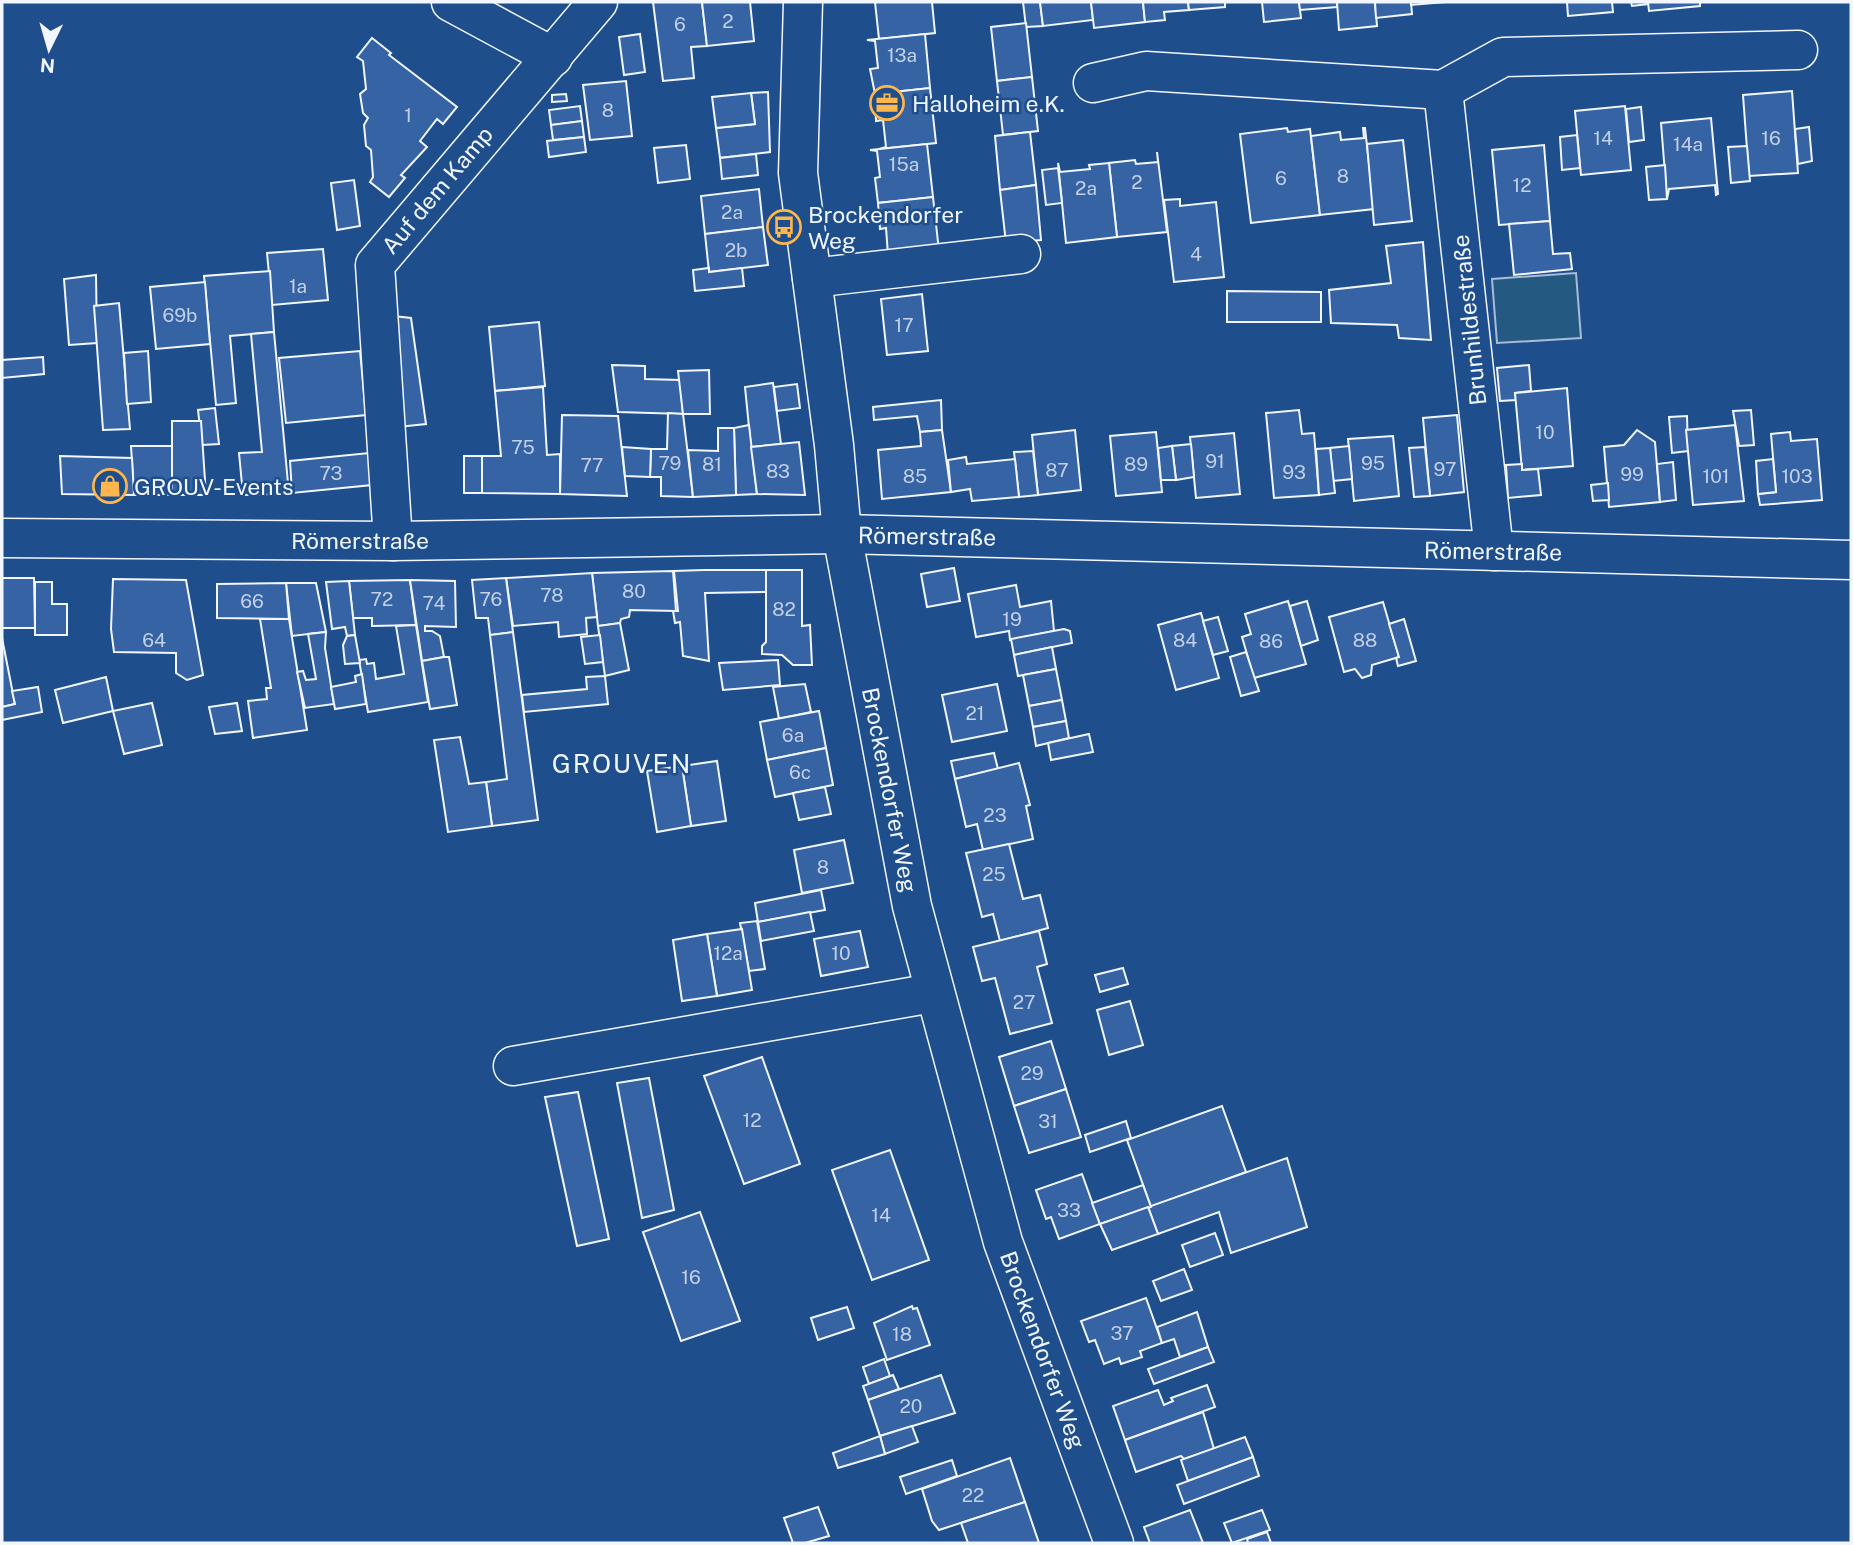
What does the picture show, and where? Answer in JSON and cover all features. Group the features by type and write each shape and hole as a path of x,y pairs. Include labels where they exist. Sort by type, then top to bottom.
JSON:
{"street":[{"path":"451,2 553,57"},
{"name":"Auf dem Kamp","path":"393,541 375,265 534,73 553,57 598,2"},
{"name":"Brockendorfer Weg","path":"803,2 798,173 842,534 912,906 933,993 1003,1242 1114,1543"},
{"path":"1093,83 1146,71 1443,90 1503,57 1798,50"},
{"name":"Brunhildestraße","path":"1443,90 1494,551"},
{"path":"812,278 1021,254"},
{"name":"Römerstraße","path":"2,538 393,541 842,534 1851,560"},
{"path":"513,1066 933,993"}],"shaded area":[{"path":"1576,273 1581,338 1497,343 1492,279"}],"building":[{"path":"653,2 702,2 707,46 691,47 694,78 663,81"},
{"path":"702,2 750,2 754,41 707,46"},
{"path":"875,2 932,2 935,33 879,39"},
{"path":"1023,2 1040,2 1043,26 1026,27"},
{"path":"1040,2 1091,2 1093,20 1043,26"},
{"path":"1091,2 1143,2 1145,22 1094,28"},
{"path":"1143,2 1188,2 1189,10 1164,12 1165,20 1145,22"},
{"path":"1188,2 1225,2 1225,7 1189,10"},
{"path":"1262,2 1299,2 1301,18 1264,22"},
{"path":"1299,2 1337,2 1337,7 1300,10"},
{"path":"1337,2 1375,2 1377,26 1339,30"},
{"path":"1375,2 1411,2 1412,14 1376,18"},
{"path":"1411,2 1446,2 1411,5"},
{"path":"1567,2 1612,2 1613,12 1568,16"},
{"path":"1631,2 1648,2 1648,4 1632,6"},
{"path":"1648,2 1700,2 1700,6 1649,11"},
{"path":"1026,23 1032,77 997,81 991,27"},
{"path":"640,34 645,72 624,75 619,37"},
{"path":"925,34 930,88 875,94 870,69 878,68 875,41 867,40"},
{"path":"372,38 391,53 389,55 457,107 443,124 437,119 420,141 427,147 401,175 405,178 389,197 370,182 373,177 371,150 366,146 364,125 368,118 363,113 360,94 366,89 363,61 357,57"},
{"path":"1032,77 1038,131 1003,135 997,81"},
{"path":"626,81 632,136 590,140 583,85"},
{"path":"930,88 936,143 879,149 886,147 883,120 876,121 875,94"},
{"path":"1792,91 1798,173 1749,176 1743,95"},
{"path":"768,92 770,152 720,158 716,128 755,124 751,93"},
{"path":"751,93 755,124 716,128 712,97"},
{"path":"566,94 567,101 552,102 552,95"},
{"path":"580,106 582,121 551,125 549,110"},
{"path":"1625,106 1631,170 1581,175 1575,111"},
{"path":"1641,107 1644,140 1629,142 1626,109"},
{"path":"1711,118 1718,194 1716,195 1715,185 1669,189 1667,199 1661,123"},
{"path":"582,121 584,137 553,140 551,125"},
{"path":"1809,127 1812,161 1798,164 1795,129"},
{"path":"1287,128 1288,132 1310,129 1320,215 1251,223 1240,134"},
{"path":"1363,128 1374,209 1320,215 1311,136 1340,132 1341,140 1364,138"},
{"path":"1030,132 1036,185 1000,190 995,136"},
{"path":"1577,135 1580,168 1562,170 1560,137"},
{"path":"584,137 586,152 549,157 547,141"},
{"path":"1403,140 1412,221 1374,225 1367,144"},
{"path":"927,144 933,197 878,203 875,178 880,177 877,151 870,150"},
{"path":"686,145 690,179 658,183 654,148"},
{"path":"1544,145 1550,221 1499,225 1492,150"},
{"path":"1747,146 1750,181 1731,183 1728,147"},
{"path":"1157,152 1167,232 1117,237 1109,163 1135,160 1136,164 1158,162"},
{"path":"756,154 758,175 722,179 720,158"},
{"path":"1058,163 1060,172 1090,169 1089,165 1109,163 1117,237 1066,243"},
{"path":"1665,165 1667,199 1649,200 1646,167"},
{"path":"1058,168 1062,203 1046,205 1042,170"},
{"path":"354,180 360,226 337,230 331,183"},
{"path":"1036,185 1041,240 1006,243 1000,190"},
{"path":"759,189 763,227 705,234 701,196"},
{"path":"933,197 939,251 888,255 886,228 880,229 878,203"},
{"path":"1180,199 1180,206 1216,202 1224,277 1174,282 1164,200"},
{"path":"1550,221 1553,254 1570,253 1572,269 1514,275 1509,224"},
{"path":"763,227 768,265 709,272 705,234"},
{"path":"1423,242 1431,340 1399,338 1397,325 1331,323 1329,290 1391,283 1386,246"},
{"path":"323,249 328,300 272,305 267,253"},
{"path":"709,268 709,272 742,268 744,286 695,291 693,270"},
{"path":"270,271 274,332 230,336 236,403 216,405 204,276"},
{"path":"96,275 97,343 69,345 64,279"},
{"path":"205,282 210,344 156,349 150,287"},
{"path":"1227,291 1321,292 1321,322 1227,322"},
{"path":"922,294 928,351 887,355 881,299"},
{"path":"119,303 130,429 103,430 94,306"},
{"path":"393,316 411,318 426,424 398,427"},
{"path":"539,322 545,386 495,391 489,327"},
{"path":"274,332 289,494 243,495 239,453 262,452 251,334"},
{"path":"148,351 151,402 127,404 124,353"},
{"path":"360,351 366,415 286,423 279,358"},
{"path":"43,357 44,374 2,378 2,360"},
{"path":"612,365 645,366 645,379 680,380 683,414 618,412"},
{"path":"1529,365 1531,391 1515,393 1516,400 1500,401 1497,368"},
{"path":"709,370 710,414 683,414 678,371"},
{"path":"773,383 781,444 751,447 745,387"},
{"path":"797,384 800,408 777,411 774,387"},
{"path":"543,387 547,455 560,454 560,494 482,493 482,456 501,456 495,391"},
{"path":"1567,388 1573,466 1522,470 1515,393"},
{"path":"941,400 942,430 920,432 917,416 874,420 873,407"},
{"path":"215,408 219,444 202,445 198,410"},
{"path":"1299,410 1302,434 1314,433 1319,495 1274,498 1266,413"},
{"path":"1751,410 1754,445 1739,446 1733,411"},
{"path":"668,413 683,414 693,497 661,496 661,477 650,477 651,449 667,449"},
{"path":"562,415 618,416 627,496 560,494"},
{"path":"1457,415 1464,492 1430,496 1423,418"},
{"path":"1687,416 1688,451 1672,453 1669,417"},
{"path":"172,421 201,421 206,495 172,495"},
{"path":"749,425 757,494 736,495 734,428"},
{"path":"1735,425 1744,501 1693,505 1686,430"},
{"path":"718,428 734,428 736,495 693,497 688,450 718,451"},
{"path":"942,430 951,492 882,499 878,450 921,446 920,432"},
{"path":"1075,430 1081,490 1038,495 1032,435"},
{"path":"1637,430 1655,442 1660,502 1609,507 1604,447 1624,445"},
{"path":"1156,432 1162,492 1116,496 1110,436"},
{"path":"1790,432 1791,441 1817,439 1822,500 1760,505 1758,494 1776,492 1771,434"},
{"path":"1234,433 1240,494 1196,498 1190,437"},
{"path":"1393,436 1399,496 1354,501 1348,439"},
{"path":"799,442 805,495 757,494 751,447"},
{"path":"1191,444 1194,477 1176,480 1172,446"},
{"path":"131,446 172,446 172,495 134,495"},
{"path":"1172,446 1176,480 1161,480 1158,448"},
{"path":"1349,446 1352,479 1333,481 1330,448"},
{"path":"622,447 651,449 650,477 625,476"},
{"path":"1425,447 1430,496 1414,497 1409,448"},
{"path":"1330,448 1335,493 1319,495 1316,449"},
{"path":"1033,451 1038,495 1019,497 1014,452"},
{"path":"369,453 372,485 292,493 290,461"},
{"path":"60,456 132,458 134,495 62,494"},
{"path":"464,456 482,456 482,493 464,493"},
{"path":"966,457 967,464 1015,459 1019,497 972,501 970,489 951,492 948,460"},
{"path":"1773,459 1776,492 1758,494 1756,461"},
{"path":"1673,462 1676,500 1660,502 1657,464"},
{"path":"1522,464 1522,470 1538,469 1541,495 1508,498 1506,465"},
{"path":"1608,483 1609,500 1593,501 1591,485"},
{"path":"954,568 960,601 927,607 921,574"},
{"path":"766,570 766,592 705,593 709,661 683,656 680,622 675,623 673,611 678,611 674,571"},
{"path":"766,570 802,570 802,626 810,625 812,665 793,665 782,655 762,654 762,646 766,642"},
{"path":"673,571 676,611 630,610 629,617 621,619 620,623 598,626 592,573"},
{"path":"592,573 597,617 586,618 587,634 559,637 558,622 513,626 506,578"},
{"path":"2,578 34,578 35,628 2,628"},
{"path":"506,578 513,632 490,635 488,618 476,618 472,580"},
{"path":"113,579 186,580 203,675 187,680 176,673 176,653 114,652 111,629"},
{"path":"410,580 416,625 372,626 372,618 353,618 349,581"},
{"path":"410,580 455,581 456,627 425,626 425,631 432,631 440,636 444,657 422,661"},
{"path":"349,581 355,635 347,636 345,627 332,629 326,582"},
{"path":"35,582 52,582 52,604 67,604 67,635 35,635"},
{"path":"286,583 316,583 326,632 292,636"},
{"path":"286,583 289,619 217,618 217,584"},
{"path":"1016,585 1020,607 1051,601 1054,631 1010,640 1009,631 976,637 968,594"},
{"path":"1288,601 1306,664 1254,678 1242,637 1251,634 1245,614"},
{"path":"1307,601 1318,640 1301,646 1290,606"},
{"path":"1383,602 1399,657 1372,665 1371,675 1362,678 1355,669 1344,672 1329,617"},
{"path":"1201,613 1219,678 1176,690 1158,625"},
{"path":"1218,617 1228,651 1213,655 1203,621"},
{"path":"260,619 289,619 307,730 253,738 248,701 267,699 266,688 271,688"},
{"path":"1404,619 1416,661 1398,666 1396,658 1399,657 1389,624"},
{"path":"620,623 629,670 605,676 598,626"},
{"path":"416,625 428,702 368,712 359,660 366,659 367,664 374,663 376,679 404,674 396,626"},
{"path":"1064,629 1070,631 1072,643 1014,655 1011,639"},
{"path":"326,632 325,648 334,704 305,708 297,672 303,671 306,680 316,679 308,634"},
{"path":"513,632 538,820 492,826 486,782 507,779 490,635"},
{"path":"355,635 360,663 345,664 343,645 347,636"},
{"path":"600,635 603,662 585,664 581,637"},
{"path":"2,638 15,704 2,707"},
{"path":"1052,647 1056,669 1018,676 1014,655"},
{"path":"1246,652 1259,691 1241,696 1230,657"},
{"path":"449,657 457,705 430,709 422,661"},
{"path":"778,660 780,685 723,690 719,663"},
{"path":"1056,669 1062,700 1029,706 1023,675"},
{"path":"362,674 366,704 335,709 331,687 356,682 355,676"},
{"path":"605,676 608,704 524,712 522,695 587,689 586,677"},
{"path":"106,677 113,711 63,723 55,690"},
{"path":"805,684 811,712 779,719 773,687"},
{"path":"997,684 1007,731 952,742 942,695"},
{"path":"38,687 42,712 2,720 2,707 15,704 12,691"},
{"path":"1062,700 1066,721 1033,727 1029,706"},
{"path":"152,703 162,745 124,754 113,711"},
{"path":"237,703 242,731 215,734 209,707"},
{"path":"819,711 826,748 767,760 760,722"},
{"path":"1066,721 1069,738 1036,746 1033,727"},
{"path":"1089,734 1093,752 1051,760 1048,743"},
{"path":"460,737 469,784 486,782 492,826 448,832 434,740"},
{"path":"826,748 833,785 775,797 767,760"},
{"path":"994,753 998,769 955,779 951,761"},
{"path":"717,761 726,821 691,826 682,766"},
{"path":"1019,763 1030,805 1026,806 1033,839 983,850 977,824 966,827 955,779"},
{"path":"682,766 691,826 657,832 647,771"},
{"path":"825,787 831,814 799,820 793,793"},
{"path":"844,840 853,883 802,893 794,850"},
{"path":"1009,844 1023,899 1040,895 1048,928 1000,941 993,914 982,917 966,853"},
{"path":"821,890 825,910 758,922 755,903"},
{"path":"810,912 814,931 761,941 758,922"},
{"path":"757,921 765,969 749,971 740,923"},
{"path":"742,929 752,990 717,996 707,934"},
{"path":"860,931 868,967 821,976 814,939"},
{"path":"1039,931 1047,964 1037,967 1052,1023 1010,1034 995,978 982,981 973,947"},
{"path":"707,934 717,996 682,1001 673,940"},
{"path":"1123,968 1128,984 1100,992 1095,975"},
{"path":"1130,1001 1143,1045 1109,1055 1097,1010"},
{"path":"1051,1041 1066,1089 1014,1106 999,1057"},
{"path":"762,1057 800,1164 744,1184 704,1076"},
{"path":"649,1078 674,1210 642,1218 617,1083"},
{"path":"1066,1089 1081,1137 1029,1153 1014,1106"},
{"path":"578,1092 609,1239 577,1246 545,1097"},
{"path":"1222,1106 1246,1172 1151,1207 1127,1140"},
{"path":"1126,1121 1131,1138 1090,1152 1085,1135"},
{"path":"890,1150 929,1260 872,1280 832,1170"},
{"path":"1287,1158 1307,1227 1231,1253 1219,1212 1158,1234 1148,1207"},
{"path":"1082,1174 1100,1224 1059,1239 1051,1217 1046,1219 1036,1190"},
{"path":"1143,1185 1151,1207 1100,1224 1092,1203"},
{"path":"1148,1207 1158,1234 1112,1250 1100,1224"},
{"path":"700,1212 740,1321 681,1341 643,1232"},
{"path":"1215,1233 1223,1255 1190,1267 1182,1245"},
{"path":"1184,1269 1192,1290 1161,1301 1153,1281"},
{"path":"1146,1298 1162,1343 1140,1351 1142,1357 1121,1364 1119,1358 1104,1364 1095,1340 1089,1342 1081,1321"},
{"path":"912,1306 913,1309 917,1308 930,1345 887,1360 874,1323"},
{"path":"847,1307 854,1328 818,1340 811,1318"},
{"path":"1197,1312 1208,1347 1180,1357 1174,1339 1162,1343 1157,1327"},
{"path":"1208,1347 1214,1362 1154,1384 1148,1369"},
{"path":"884,1359 890,1376 869,1384 863,1367"},
{"path":"893,1375 899,1389 868,1400 863,1386"},
{"path":"941,1375 955,1413 880,1436 868,1400"},
{"path":"1207,1385 1215,1407 1125,1440 1113,1406 1158,1390 1164,1405 1173,1401 1171,1398"},
{"path":"1203,1412 1214,1449 1184,1459 1181,1456 1136,1472 1125,1440"},
{"path":"912,1426 918,1442 885,1454 880,1436"},
{"path":"880,1436 885,1454 838,1468 833,1453"},
{"path":"1245,1437 1253,1457 1188,1481 1181,1460"},
{"path":"1253,1457 1259,1476 1184,1504 1177,1485"},
{"path":"1010,1458 1025,1502 939,1530 932,1521 922,1489"},
{"path":"952,1460 957,1476 906,1494 900,1477"},
{"path":"1025,1502 1039,1543 968,1543 961,1523"},
{"path":"818,1507 829,1536 805,1543 793,1543 784,1518"},
{"path":"1190,1510 1203,1543 1150,1543 1144,1527"},
{"path":"1262,1510 1270,1530 1232,1543 1224,1523"},
{"path":"1267,1532 1271,1543 1248,1543 1247,1539"}],"place":[{"name":"Halloheim e.K.","path":"887,103"},
{"name":"Brockendorfer Weg","path":"784,227"},
{"name":"GROUV-Events","path":"110,486"}],"district":[{"name":"GROUVEN","path":"622,763"}]}
